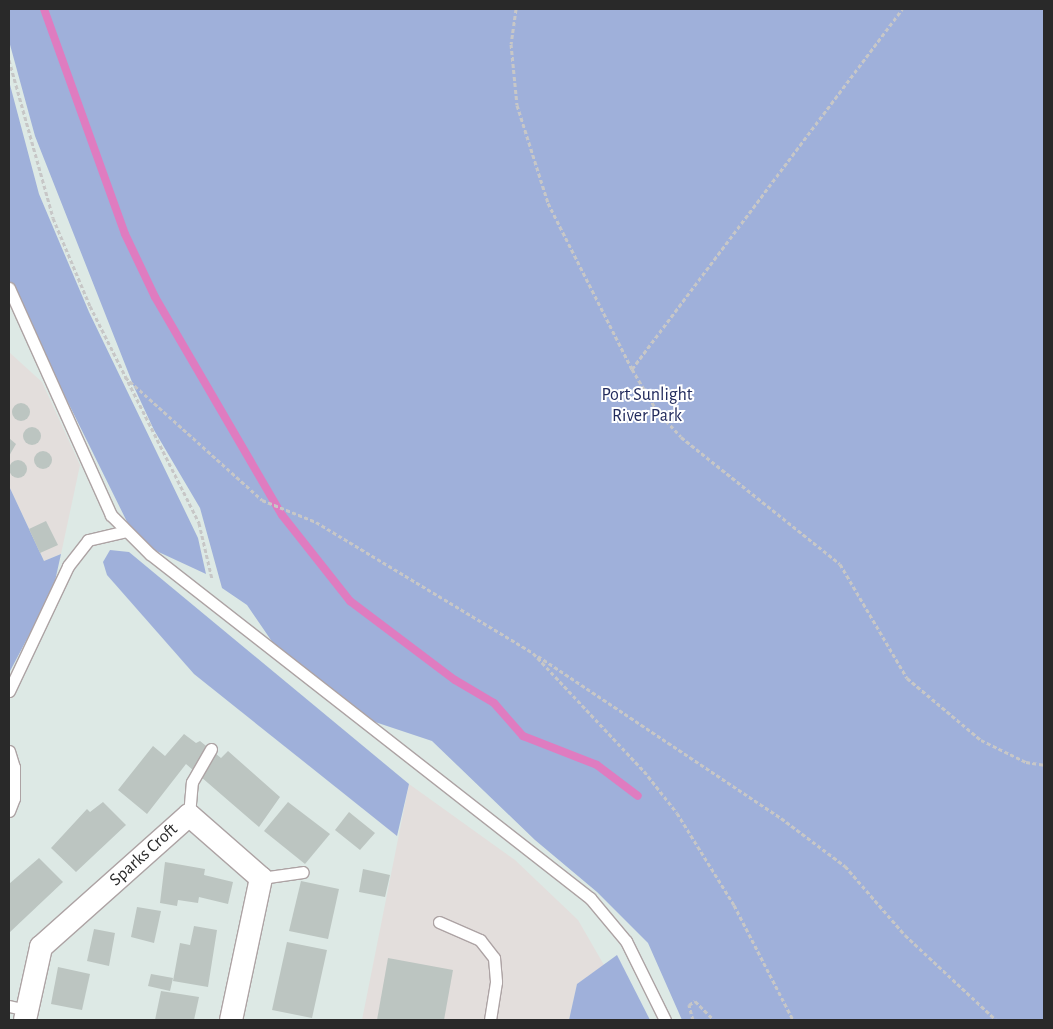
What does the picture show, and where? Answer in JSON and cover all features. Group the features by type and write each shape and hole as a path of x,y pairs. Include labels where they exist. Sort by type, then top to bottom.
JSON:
{"street":[{"name":"Sparks Croft","path":"20,1012 41,947 189,815 261,878"},
{"path":"231,1020 261,878"}],"lane":[{"path":"9,288 111,515 126,531 218,606 590,898 626,941 664,1020"},
{"path":"9,691 68,566 88,540 126,531"},
{"path":"189,815 192,782 211,750"},
{"path":"9,751 14,767 14,798 9,811"},
{"path":"261,878 303,872"},
{"path":"439,922 480,940 494,958 496,982 490,1020"}],"path":[{"path":"516,9 511,44 516,105 548,203 632,369 657,411 681,437 840,564 884,644 914,685 981,740 1026,762 1044,765"},
{"path":"632,369 902,9"},
{"path":"9,60 53,218 125,377 199,523 218,606"},
{"path":"125,377 262,500 297,514 533,653 773,812 845,866 919,949 996,1020"},
{"path":"533,653 644,771 677,813 734,905 793,1020"},
{"path":"693,1020 689,1005 695,1001 714,1020"}],"shaded area":[{"path":"9,352 42,382 80,465 61,554 44,561 9,486"},
{"path":"409,784 515,860 578,920 604,965 577,984 569,1020 362,1020"}],"green space":[{"name":"Port Sunlight River Park","path":"9,9 1044,9 1044,1020 682,1020 648,943 597,892 535,840 432,741 372,721 273,643 247,605 222,588 200,508 154,430 134,387 35,136 9,41"},
{"path":"9,81 39,194 89,312 198,538 206,574 137,542 9,283"},
{"path":"9,486 44,561 61,554 53,590 9,673"},
{"path":"110,550 129,552 409,784 397,836 194,674 107,575 103,562"},
{"path":"617,955 650,1020 569,1020 577,984"}],"building":[{"path":"21,403 27,406 30,412 27,418 21,421 15,418 12,412 15,406"},
{"path":"32,427 38,430 41,436 38,442 32,445 26,442 23,436 26,430"},
{"path":"9,438 16,444 9,456"},
{"path":"43,451 49,454 52,460 49,466 43,469 37,466 34,460 37,454"},
{"path":"18,460 24,463 27,469 24,475 18,478 12,475 9,469 12,463"},
{"path":"46,521 58,545 40,553 29,529"},
{"path":"184,734 196,743 200,741 221,758 228,751 280,797 259,827 186,764 147,814 118,790 153,746 165,756"},
{"path":"103,802 126,825 76,872 51,848 87,809 90,812"},
{"path":"288,802 330,834 305,864 264,831"},
{"path":"349,812 375,833 360,850 335,830"},
{"path":"39,858 63,882 9,933 9,884"},
{"path":"165,862 205,869 204,875 233,882 228,904 199,897 198,903 178,900 177,906 160,903"},
{"path":"363,869 390,875 385,897 359,892"},
{"path":"301,881 339,889 328,939 289,931"},
{"path":"137,907 161,911 154,943 131,937"},
{"path":"194,926 217,930 208,987 173,981 180,943 190,945"},
{"path":"94,929 115,933 109,966 87,961"},
{"path":"287,942 327,950 312,1018 272,1010"},
{"path":"388,958 453,970 444,1020 377,1020"},
{"path":"58,967 90,974 82,1010 51,1004"},
{"path":"151,974 173,978 170,991 148,986"},
{"path":"161,991 199,997 194,1020 155,1020"}],"waterway":[{"path":"44,9 125,234 155,297 282,515 350,601 455,680 494,703 523,736 597,765 638,796"}]}
